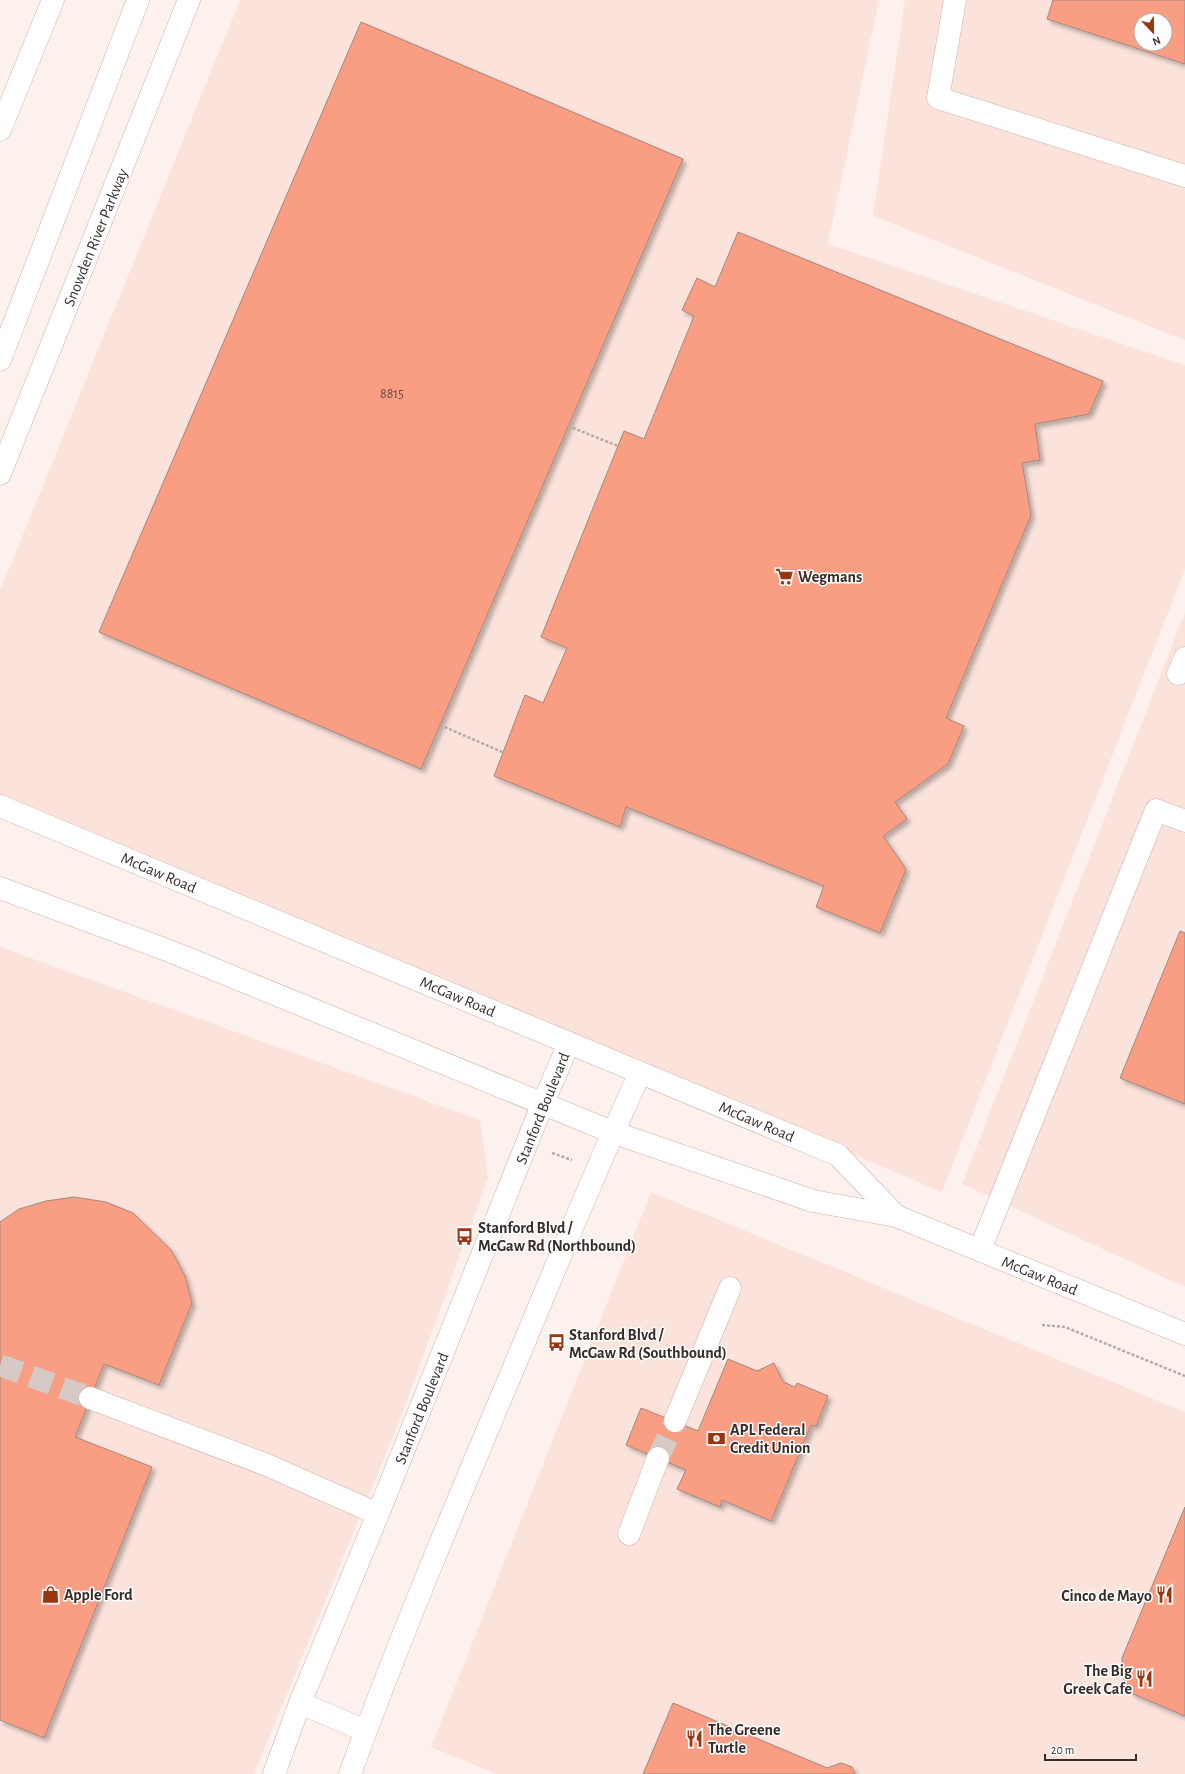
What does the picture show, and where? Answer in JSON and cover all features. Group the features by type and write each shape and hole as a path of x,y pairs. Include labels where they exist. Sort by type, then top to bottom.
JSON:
{"street":[{"path":"0,130 53,0"},
{"path":"0,360 138,0"},
{"name":"Snowden River Parkway","path":"0,474 190,0"},
{"path":"956,0 938,98 1185,176"},
{"name":"McGaw Road","path":"0,806 838,1155 896,1216"},
{"path":"980,1250 1156,810 1185,821"},
{"name":"McGaw Road","path":"0,888 172,952 612,1132 813,1201 896,1216 1185,1334"},
{"name":"Stanford Boulevard","path":"274,1774 300,1703 569,1042"},
{"path":"350,1774 470,1470 612,1132 640,1073"},
{"path":"674,1421 730,1288"},
{"path":"90,1398 268,1465 378,1514"},
{"path":"629,1534 658,1458"},
{"path":"300,1703 366,1731"}],"path":[{"path":"568,426 618,446"},
{"path":"440,725 502,752"},
{"path":"550,1153 574,1161"},
{"path":"1042,1324 1065,1327 1185,1376"}],"shaded area":[{"path":"240,0 879,0 828,244 1185,365 1185,569 942,1192 0,794 0,591"},
{"path":"905,0 1185,0 1185,340 873,216"},
{"path":"1185,612 1185,1287 962,1184"},
{"path":"0,947 480,1120 488,1178 401,1417 254,1774 0,1774"},
{"path":"651,1192 1185,1412 1185,1774 497,1774 431,1747"}],"building":[{"path":"1053,0 1185,0 1185,64 1148,52 1173,52 1173,12 1133,12 1133,47 1047,19"},
{"path":"361,22 683,159 421,769 99,632"},
{"name":"Wegmans","path":"738,232 1103,381 1089,414 1035,424 1040,460 1022,463 1031,515 946,718 964,726 948,764 895,802 907,819 883,836 906,869 880,933 816,907 824,886 626,807 620,827 494,776 525,695 543,703 567,648 541,637 624,431 644,439 694,316 682,310 697,278 715,287"},
{"path":"1180,931 1185,933 1185,1104 1120,1078"},
{"name":"Apple Ford","path":"74,1197 106,1202 133,1213 171,1250 185,1276 192,1303 159,1385 104,1364 75,1437 152,1467 44,1738 0,1720 0,1222 19,1209 46,1201"},
{"name":"APL Federal Credit Union","path":"728,1359 757,1371 774,1363 783,1382 795,1387 797,1383 828,1396 816,1426 811,1425 771,1521 722,1500 720,1507 677,1489 686,1470 626,1445 641,1408 698,1431"},
{"path":"1185,1507 1185,1716 1133,1694 1125,1683 1122,1671 1122,1658"},
{"path":"673,1703 827,1768 841,1763 852,1767 855,1774 643,1774"}],"tunnel":[{"path":"0,1365 90,1398"},
{"path":"658,1458 675,1421"}],"place":[{"name":"Wegmans","path":"785,576"},
{"name":"Stanford Blvd / McGaw Rd (Northbound)","path":"465,1236"},
{"name":"Stanford Blvd / McGaw Rd (Southbound)","path":"556,1343"},
{"name":"APL Federal Credit Union","path":"717,1438"},
{"name":"Apple Ford","path":"51,1594"},
{"name":"Cinco de Mayo","path":"1165,1595"},
{"name":"The Big Greek Cafe","path":"1145,1679"},
{"name":"The Greene Turtle","path":"695,1738"}]}
